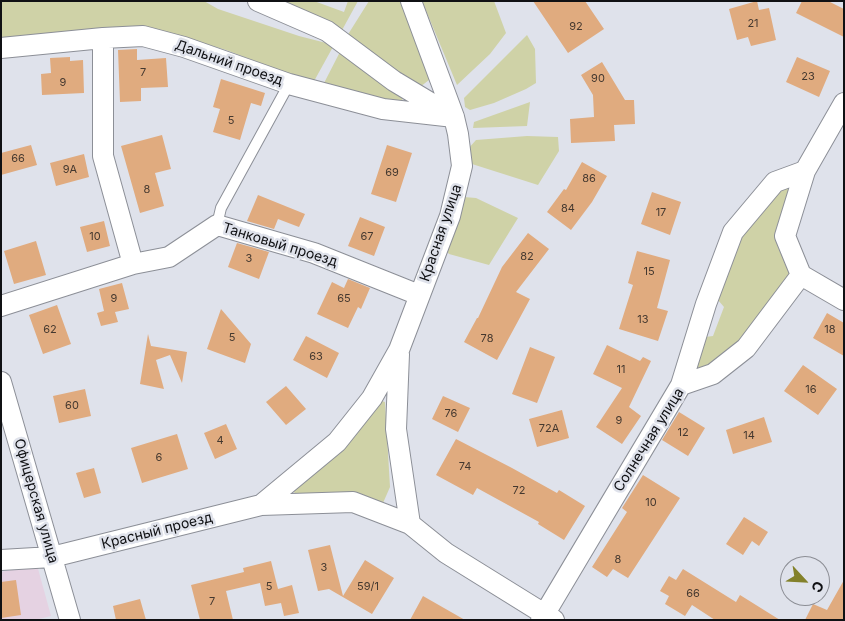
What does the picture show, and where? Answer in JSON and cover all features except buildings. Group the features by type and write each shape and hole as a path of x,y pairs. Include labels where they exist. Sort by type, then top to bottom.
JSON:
{"street":[{"path":"258,1 327,31 394,81 454,118"},
{"name":"Красная улица","path":"261,505 337,442 372,398 399,350 450,216 462,166 458,134 454,118 411,1"},
{"name":"Дальний проезд","path":"1,48 143,36 184,47 289,84 383,109 454,118"},
{"path":"103,38 103,156 133,264"},
{"path":"844,103 806,171 785,236 801,275 844,300"},
{"path":"681,385 706,304 733,232 775,182 806,171"},
{"name":"Танковый проезд","path":"1,306 133,264 169,257 217,225 314,253 419,295"},
{"name":"Солнечная улица","path":"547,618 681,385 713,374 746,348 801,275"},
{"name":"Красная улица","path":"399,350 396,429 410,524"},
{"name":"Офицерская улица","path":"1,382 70,620"},
{"path":"261,505 353,502 410,524 446,553 547,618"},
{"name":"Красный проезд","path":"1,560 52,557 261,505"}],"lane":[{"path":"217,225 221,208 289,84"}],"shaded area":[{"path":"37,565 51,616 35,620 1,620 1,572"}],"green space":[{"path":"1,1 204,1 218,9 299,36 334,45 313,83 226,50 158,30 1,41"},
{"path":"273,1 314,1 344,12 348,1 358,1 341,32"},
{"path":"369,1 401,1 428,66 429,80 420,87 347,36"},
{"path":"422,1 494,1 506,33 490,54 457,85"},
{"path":"527,35 535,49 536,83 494,103 470,110 465,107 464,98"},
{"path":"342,48 400,92 403,99 396,104 323,85"},
{"path":"530,102 527,126 473,128 474,122"},
{"path":"527,136 558,137 559,151 538,185 472,164 468,149 476,140"},
{"path":"777,187 790,188 776,229 778,248 792,274 743,341 722,362 691,372 705,337 713,336 724,307 718,300 738,238"},
{"path":"464,197 476,198 518,218 489,265 449,254 445,249"},
{"path":"379,400 385,402 390,487 383,503 297,497 293,490 326,464 367,418"}]}
